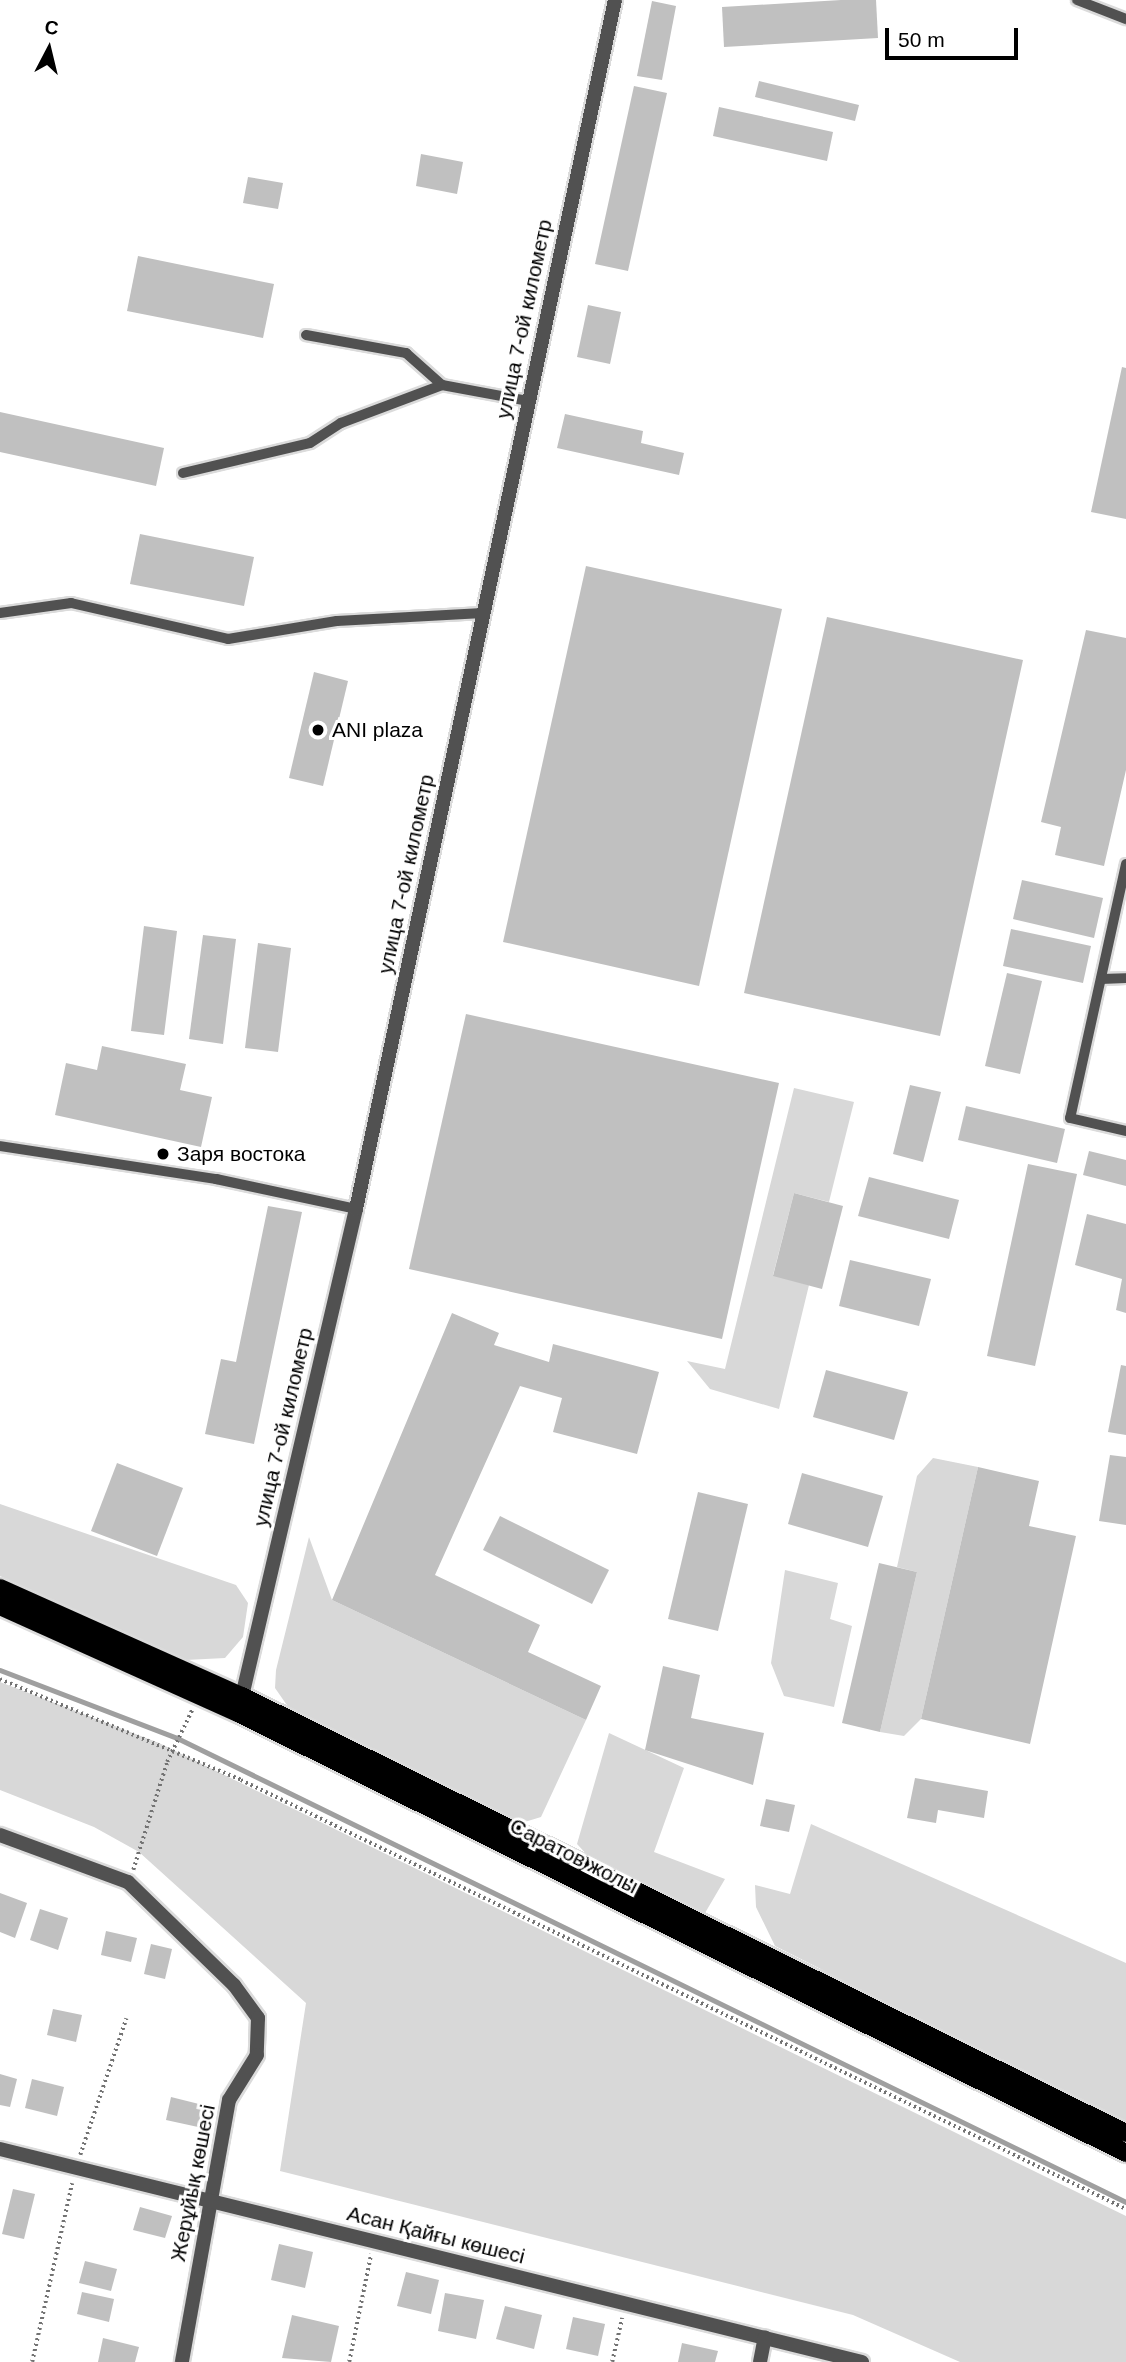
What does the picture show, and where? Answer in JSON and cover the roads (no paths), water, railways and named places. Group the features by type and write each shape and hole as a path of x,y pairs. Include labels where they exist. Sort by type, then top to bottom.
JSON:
{"main road":[{"name":"Саратов жолы","path":"0,1588 240,1705 544,1846 1126,2133"},
{"name":"Саратов жолы","path":"0,1606 240,1705 535,1863 1126,2153"}],"street":[{"name":"улица 7-ой километр","path":"240,1705 356,1209 615,0"},
{"name":"Жерұйық көшесі","path":"0,1835 128,1882 234,1985 258,2018 257,2055 229,2101 208,2200 182,2362"},
{"name":"Асан Қайғы көшесі","path":"0,2149 862,2362"},
{"path":"760,2362 765,2337"}],"lane":[{"path":"1077,0 1126,19"},
{"path":"306,335 406,353 442,386"},
{"path":"183,473 310,443 341,423 442,386 528,401"},
{"path":"0,613 71,603 228,639 337,621 483,612"},
{"path":"1126,864 1070,1118 1126,1131"},
{"path":"1101,979 1126,978"},
{"path":"0,1146 216,1179 356,1209"},
{"path":"535,1863 544,1846"}],"waterway":[{"path":"0,1670 177,1738 1126,2202"}],"place":[{"name":"ANI plaza","path":"318,730"},
{"name":"Заря востока","path":"163,1154"}]}
